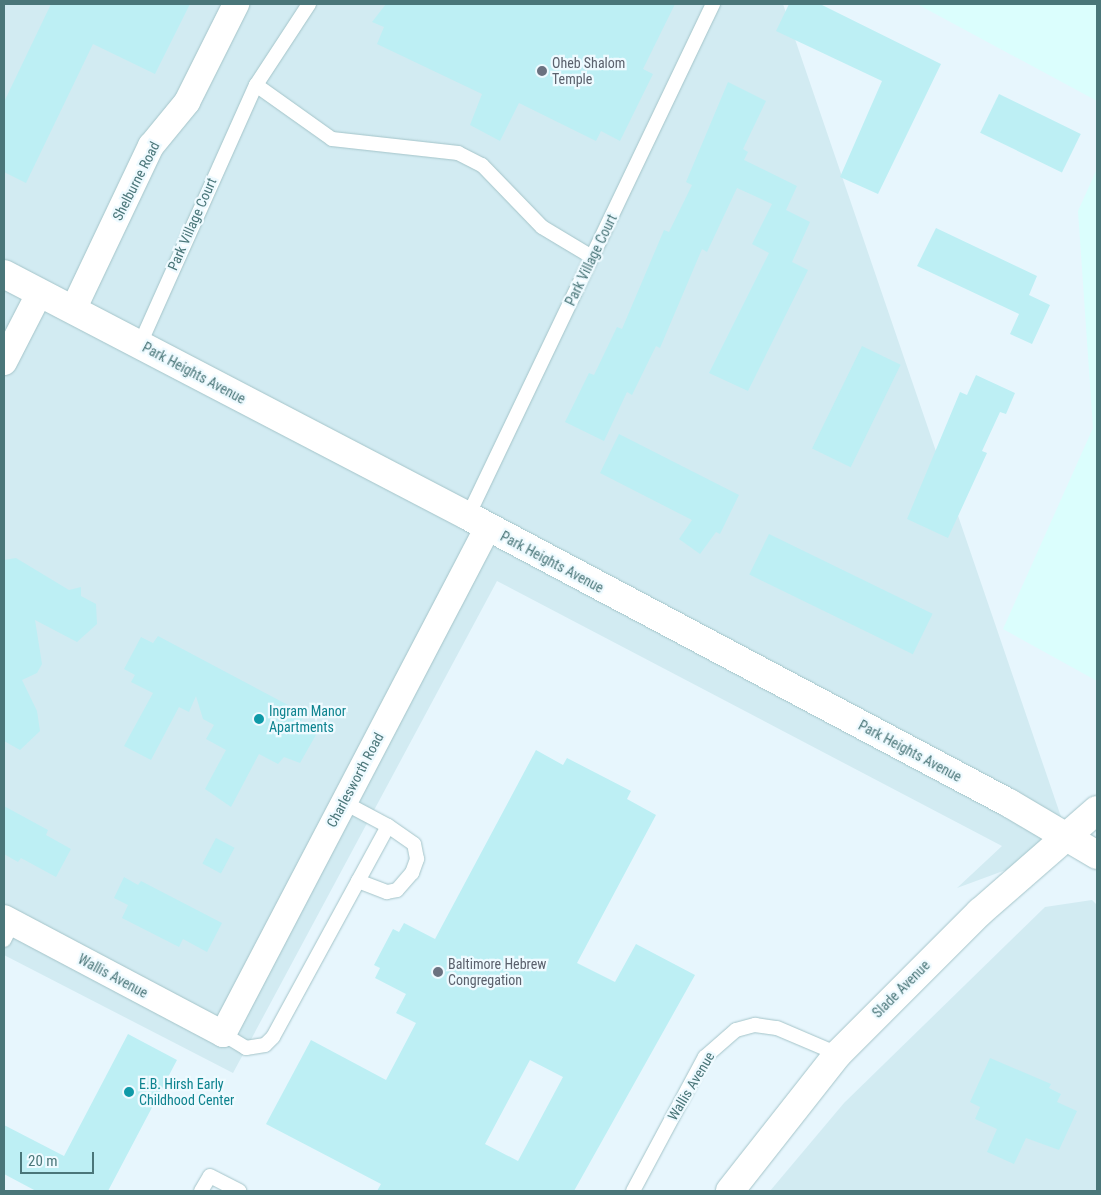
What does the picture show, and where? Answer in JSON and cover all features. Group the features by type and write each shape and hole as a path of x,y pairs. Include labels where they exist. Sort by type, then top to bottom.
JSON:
{"main road":[{"name":"Park Heights Avenue","path":"4,274 478,522 1067,836 1097,855"},
{"name":"Slade Avenue","path":"730,1191 838,1054 927,963 1097,810"}],"street":[{"name":"Shelburne Road","path":"73,310 151,146 187,102 236,4"},
{"path":"4,362 39,294"},
{"name":"Charlesworth Road","path":"223,1034 344,802 478,522"},
{"name":"Wallis Avenue","path":"7,927 223,1034"}],"lane":[{"name":"Park Village Court","path":"140,344 256,85 309,4"},
{"name":"Park Village Court","path":"478,522 592,257 713,4"},
{"path":"256,85 332,138 458,153 482,165 542,227 592,257"},
{"path":"344,802 388,826 414,844 417,859 412,873 397,890 387,892 358,880"},
{"path":"223,1034 246,1048 265,1045 273,1037 388,826"},
{"name":"Wallis Avenue","path":"633,1191 705,1057 736,1030 755,1025 777,1028 838,1054"},
{"path":"200,1191 210,1176 239,1191"}],"shaded area":[{"path":"4,4 783,4 1071,846 957,888 1002,846 497,581 233,1073 4,955"},
{"path":"917,4 1097,4 1097,101"},
{"path":"1097,169 1097,681 1003,629 1093,428 1078,211"},
{"path":"1092,900 1097,905 1097,1191 770,1191 844,1103 1045,907"}],"building":[{"path":"51,4 190,4 155,74 93,44 26,183 4,172 4,102"},
{"name":"Oheb Shalom Temple","path":"386,4 675,4 643,69 653,74 620,141 601,131 596,141 519,103 500,141 470,125 482,94 377,44 384,27 372,22"},
{"path":"789,4 820,4 941,64 878,194 840,177 882,81 776,31"},
{"path":"728,82 766,101 743,149 748,152 744,160 797,186 786,210 810,222 792,262 808,270 748,391 709,373 769,253 752,244 772,204 737,188 707,252 702,249 660,348 656,346 632,395 627,392 604,441 565,422 589,373 594,375 617,327 622,329 664,230 669,232 692,185 686,182"},
{"path":"999,94 1081,134 1062,173 980,133"},
{"path":"936,228 1037,276 1029,295 1050,305 1032,344 1010,334 1019,314 917,266"},
{"path":"862,346 901,365 851,467 812,448"},
{"path":"976,375 1015,393 1006,414 1000,412 982,451 987,453 948,538 907,519 960,392 967,395"},
{"path":"619,434 739,495 720,534 716,532 700,554 679,539 692,520 600,473"},
{"path":"769,534 933,614 913,654 749,574"},
{"path":"16,558 69,590 81,587 81,596 96,604 97,624 77,642 35,620 42,664 37,673 22,680 37,711 40,731 20,750 4,741 4,560"},
{"name":"Ingram Manor Apartments","path":"158,636 305,714 301,721 317,733 300,763 284,757 278,764 259,754 231,807 205,789 226,750 206,739 214,725 203,719 196,696 189,712 179,707 151,760 124,746 153,693 131,682 135,675 124,669 141,637 153,643"},
{"name":"Baltimore Hebrew Congregation","path":"536,750 563,765 567,758 631,791 627,799 656,815 577,963 615,982 636,944 695,975 574,1191 377,1191 381,1184 266,1124 311,1040 386,1080 416,1023 396,1013 406,994 375,978 380,968 374,965 393,929 399,932 404,923 435,939","holes":["530,1060 563,1077 518,1161 485,1144"]},
{"path":"4,806 48,830 46,835 71,849 56,877 21,858 18,862 4,854"},
{"path":"216,838 235,848 221,873 202,864"},
{"path":"124,877 138,885 141,881 222,923 207,952 183,939 179,947 122,918 128,905 114,898"},
{"name":"E.B. Hirsh Early Childhood Center","path":"128,1034 177,1060 108,1191 36,1191 4,1174 4,1125 64,1156"},
{"path":"990,1058 1051,1084 1049,1088 1061,1094 1057,1102 1077,1111 1059,1150 1026,1138 1014,1164 987,1152 997,1129 975,1119 980,1107 970,1102"}],"place":[{"name":"Oheb Shalom Temple","path":"542,71"},
{"name":"Ingram Manor Apartments","path":"259,719"},
{"name":"Baltimore Hebrew Congregation","path":"438,972"},
{"name":"E.B. Hirsh Early Childhood Center","path":"129,1092"}]}
